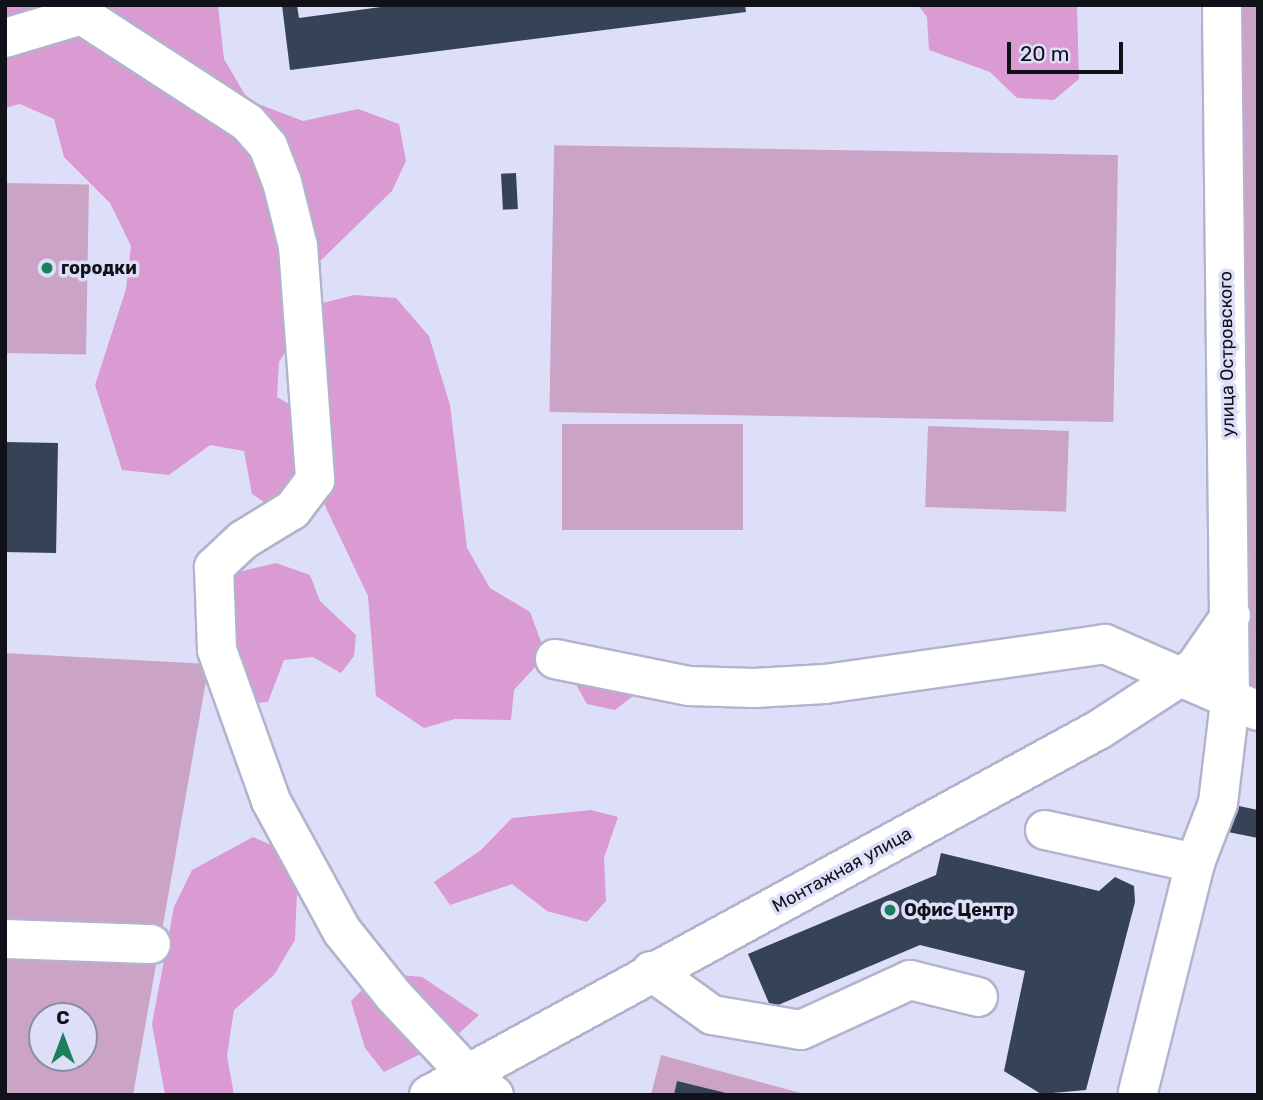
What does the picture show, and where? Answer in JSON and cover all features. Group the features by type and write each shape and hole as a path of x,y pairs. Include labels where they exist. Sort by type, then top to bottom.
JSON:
{"street":[{"name":"улица Островского","path":"1138,1092 1195,863 1218,803 1244,707 1231,615 1222,5"},
{"path":"5,38 79,10 248,123 268,146 282,182 298,246 315,480 292,510 235,546 214,567 217,650 271,801 342,931 482,1086"},
{"name":"Монтажная улица","path":"429,1095 482,1086 652,971 1088,736 1195,667 1231,615"},
{"path":"555,659 689,686 754,688 825,684 1105,644 1244,707"},
{"path":"1045,830 1195,863"},
{"path":"5,939 152,944"},
{"path":"652,971 712,1015 801,1030 910,980 978,997"}],"shaded area":[{"path":"5,5 218,5 224,59 248,100 303,121 358,109 399,124 406,161 392,191 308,273 295,336 279,362 277,397 312,417 319,304 354,295 396,298 429,336 450,405 467,548 490,588 530,612 546,655 514,690 511,720 455,719 424,728 376,696 368,596 317,489 285,516 252,494 244,451 210,445 169,475 122,470 95,385 126,289 131,246 110,203 64,157 54,119 20,104 5,108"},
{"path":"918,5 1077,5 1079,79 1054,100 1017,98 990,72 929,50 927,17"},
{"path":"1222,5 1258,5 1258,711 1230,703"},
{"path":"554,145 1118,155 1113,422 549,412"},
{"name":"городки","path":"5,183 89,184 86,354 5,353"},
{"path":"562,424 743,424 743,530 562,530"},
{"path":"928,426 1069,431 1066,512 925,507"},
{"path":"276,563 310,575 320,601 356,635 354,656 341,673 313,657 284,660 268,702 241,704 226,606 234,573"},
{"path":"5,653 209,664 133,1095 5,1095"},
{"path":"570,674 638,692 615,710 587,704"},
{"path":"591,810 618,817 604,858 606,901 587,922 547,911 512,884 450,905 434,882 481,850 512,818"},
{"path":"253,837 310,862 297,892 295,940 274,975 234,1010 227,1056 234,1095 165,1095 152,1024 174,907 192,870"},
{"path":"379,973 422,977 479,1015 455,1037 384,1072 365,1048 351,1001"},
{"path":"661,1055 808,1095 651,1095"}],"building":[{"path":"282,5 297,5 299,18 396,5 745,5 746,12 290,70"},
{"path":"516,173 518,209 503,210 501,174"},
{"path":"5,442 58,443 56,553 5,552"},
{"path":"1234,805 1258,810 1258,838 1228,832"},
{"path":"941,853 1099,891 1115,877 1134,886 1135,902 1086,1090 1041,1094 1004,1071 1025,971 920,945 771,1008 748,954 936,875"},
{"path":"677,1081 730,1094 730,1095 674,1095"}],"place":[{"name":"городки","path":"47,268"},
{"name":"Офис Центр","path":"890,910"}]}
